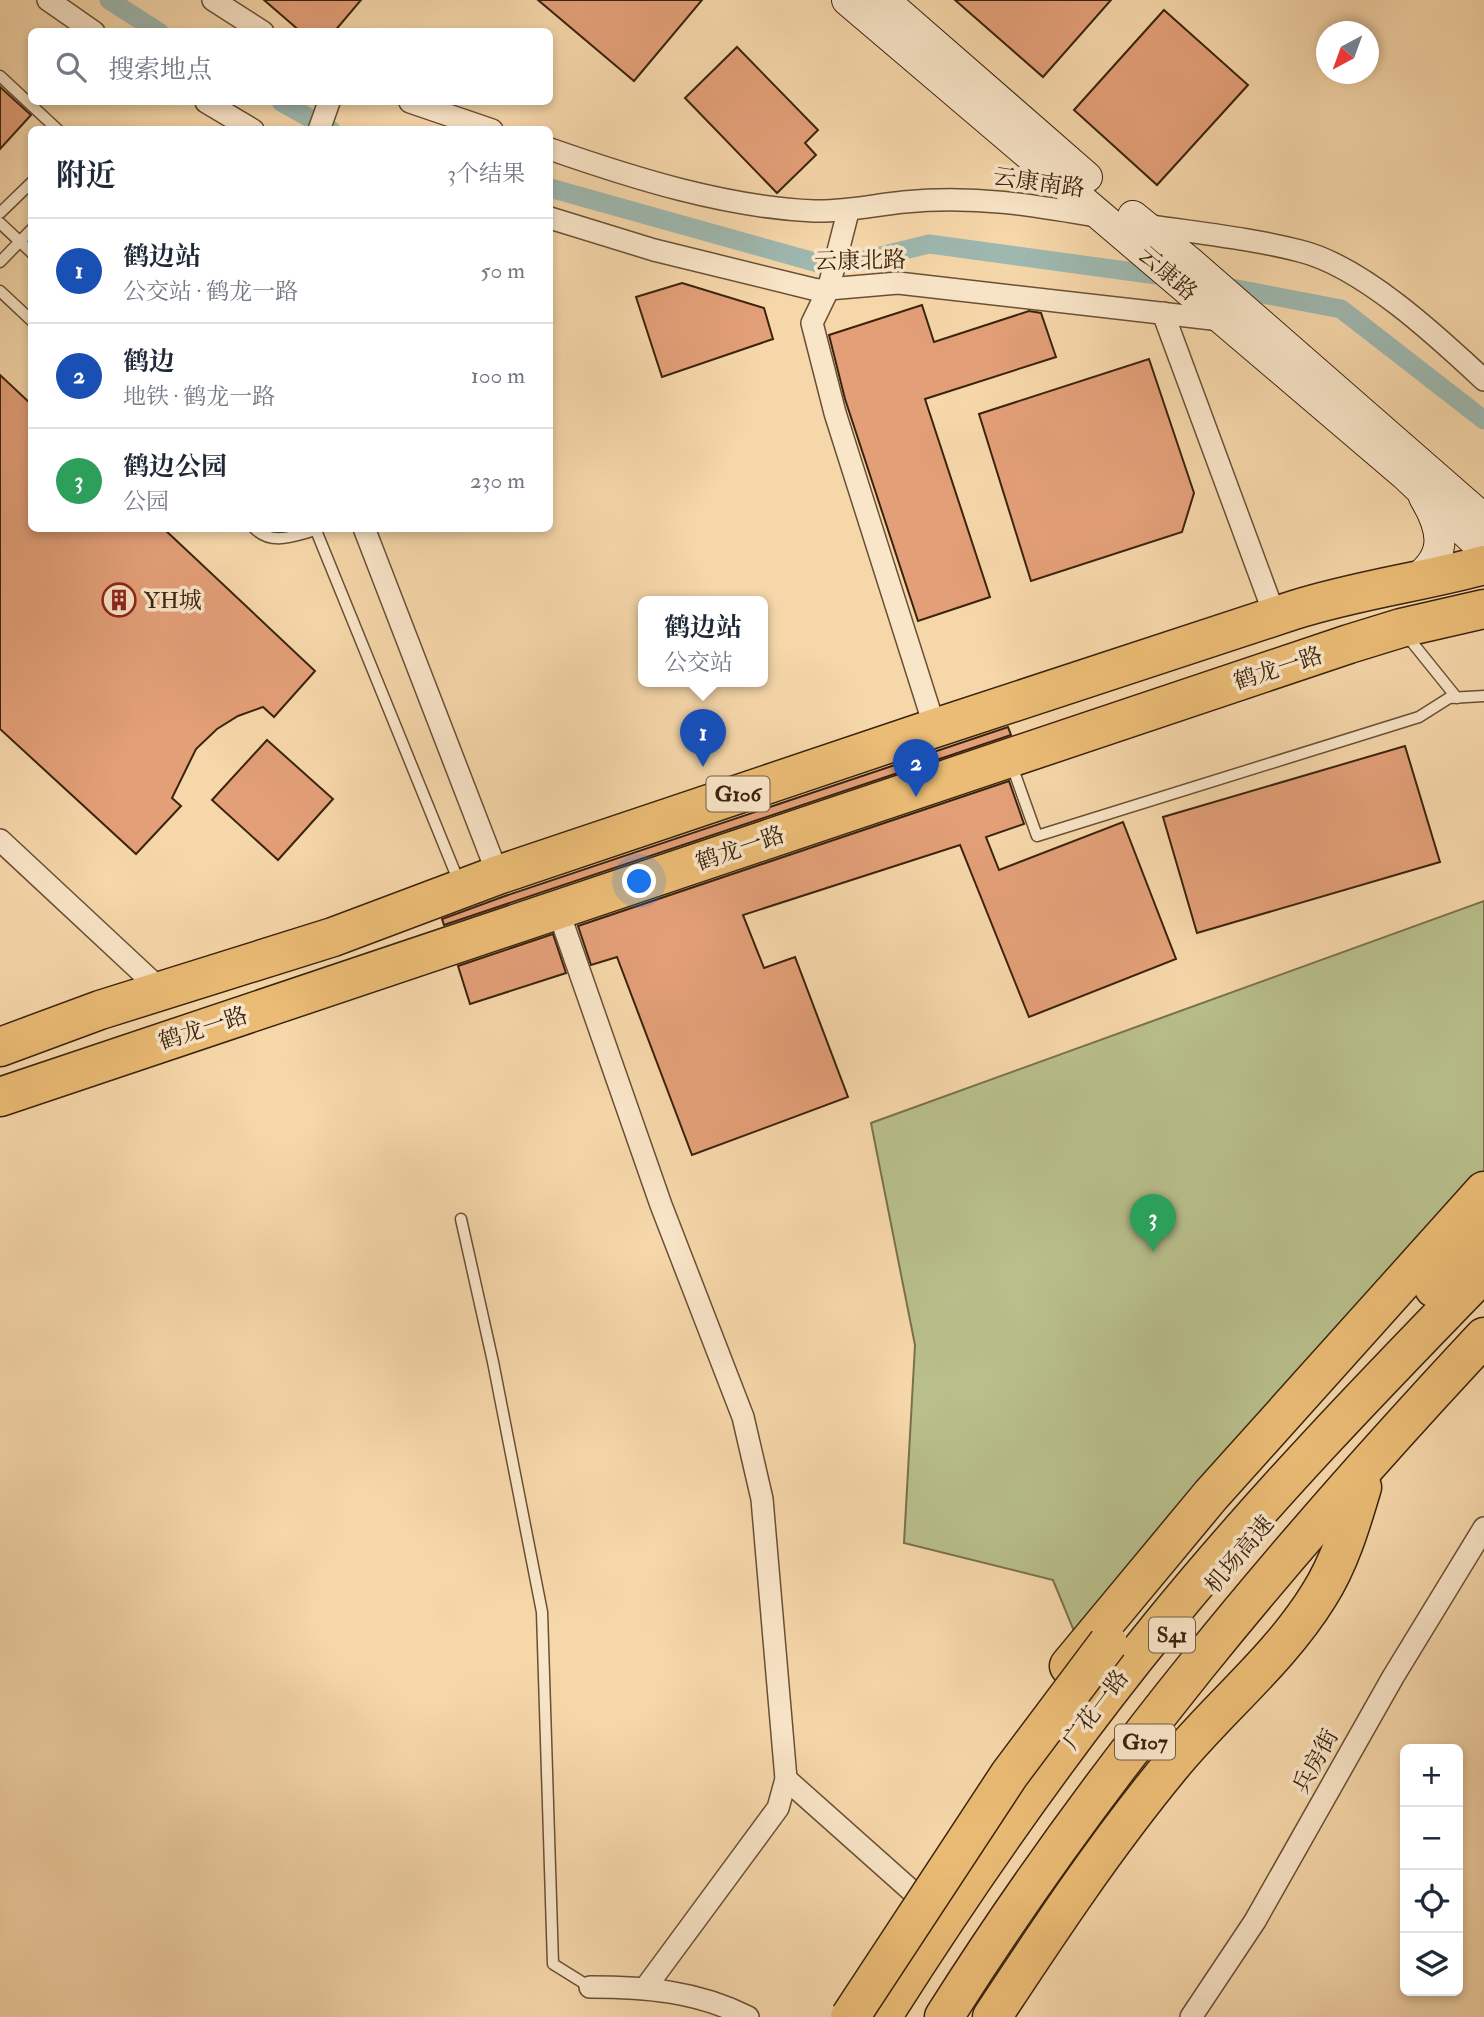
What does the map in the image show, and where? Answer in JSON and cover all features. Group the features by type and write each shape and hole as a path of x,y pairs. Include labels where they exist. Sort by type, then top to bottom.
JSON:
{"highway":[{"name":"鹤龙一路","path":"0,1047 50,1027 332,937 498,875 1275,616 1349,594 1411,583 1484,565"},
{"name":"鹤龙一路","path":"0,1097 1009,757 1408,627 1484,608"},
{"name":"G106","path":"1408,627 1455,624 1484,629"},
{"path":"1065,1749 1054,1692 1056,1682 1211,1495 1484,1191"},
{"path":"850,2017 1009,1774 1108,1643 1158,1583 1484,1233"},
{"name":"广花一路","path":"882,2017 944,1920 1065,1749 1163,1622 1249,1521 1484,1272"},
{"name":"机场高速","path":"897,2017 991,1876 1142,1672 1305,1478 1484,1283"},
{"name":"机场高速","path":"944,2017 1066,1836 1214,1642 1353,1480 1484,1337"},
{"name":"G107","path":"954,2017 1038,1889 1154,1730 1284,1574 1484,1357"},
{"path":"1002,2002 1129,1817 1197,1734 1253,1679 1304,1619 1337,1562 1362,1487"}],"street":[{"path":"48,0 88,28"},
{"path":"213,0 257,28"},
{"name":"云康路","path":"847,0 1155,261 1484,519"},
{"name":"云康路","path":"884,0 1141,224 1191,263 1227,315 1484,550"},
{"path":"211,105 246,126"},
{"path":"320,126 328,105"},
{"path":"419,105 480,126"},
{"name":"云康南路","path":"553,150 688,190 811,211 848,212 904,202 999,200 1303,251 1341,269 1389,298 1484,380"},
{"path":"848,212 828,290 812,323 835,413 934,728"},
{"name":"云康北路","path":"553,219 759,278 828,290 898,283 1163,313 1227,315"},
{"path":"1163,313 1275,616"},
{"path":"1411,583 1430,570 1440,548 1435,517 1416,485"},
{"path":"366,532 498,875"},
{"path":"0,840 162,991"},
{"path":"558,909 661,1205 743,1417 762,1499 786,1779 778,1808 646,1987"},
{"name":"兵房街","path":"1191,2017 1248,1932 1393,1677 1484,1528"},
{"path":"786,1779 944,1920"},
{"path":"590,1987 646,1987 687,1993 748,2017"}],"lane":[{"path":"0,76 28,102"},
{"path":"31,105 54,126"},
{"path":"0,213 28,186"},
{"path":"0,223 28,250"},
{"path":"0,262 28,233"},
{"path":"0,291 28,317"},
{"path":"260,532 277,540 305,532"},
{"path":"316,532 462,888"},
{"path":"1408,627 1457,698"},
{"path":"1009,757 1037,836 1419,716 1449,698 1484,696"},
{"path":"461,1219 493,1362 542,1612 553,1964 590,1987"}],"green space":[{"path":"1484,901 1484,1204 1076,1636 1053,1580 904,1543 915,1345 871,1123"}],"building":[{"path":"264,0 361,0 337,28 296,28"},
{"path":"538,0 702,0 634,81"},
{"path":"955,0 1111,0 1043,77"},
{"path":"1164,10 1248,85 1157,185 1074,110"},
{"path":"737,47 818,130 805,143 816,155 777,193 685,98"},
{"path":"0,87 31,115 0,149"},
{"path":"682,283 764,308 773,339 662,377 636,297"},
{"path":"922,305 934,342 1029,311 1041,313 1056,357 925,399 990,597 918,621 845,399 829,335"},
{"path":"1149,359 1194,493 1182,532 1031,581 979,414"},
{"name":"YH城","path":"0,375 28,401 28,532 167,532 315,671 274,717 263,707 238,716 217,729 196,749 172,798 181,806 136,854 0,729"},
{"path":"1008,727 1011,735 444,925 442,919 505,896"},
{"path":"267,740 333,799 278,860 212,800"},
{"path":"1405,746 1440,862 1197,933 1163,817"},
{"path":"1009,781 1024,824 986,837 999,870 1123,822 1176,959 1029,1017 960,845 743,915 764,968 795,957 848,1097 692,1155 617,957 591,965 578,926"},
{"path":"553,934 566,973 470,1004 458,966"}],"waterway":[{"path":"109,0 153,28"},
{"path":"286,105 324,126"},
{"path":"553,189 818,263 860,261 929,244 1171,277"},
{"path":"1221,286 1341,309 1484,420"}],"place":[{"name":"YH城","path":"119,600"},
{"name":"鹤边站","path":"703,767"},
{"name":"鹤边","path":"916,797"},
{"name":"鹤边公园","path":"1153,1252"}]}
